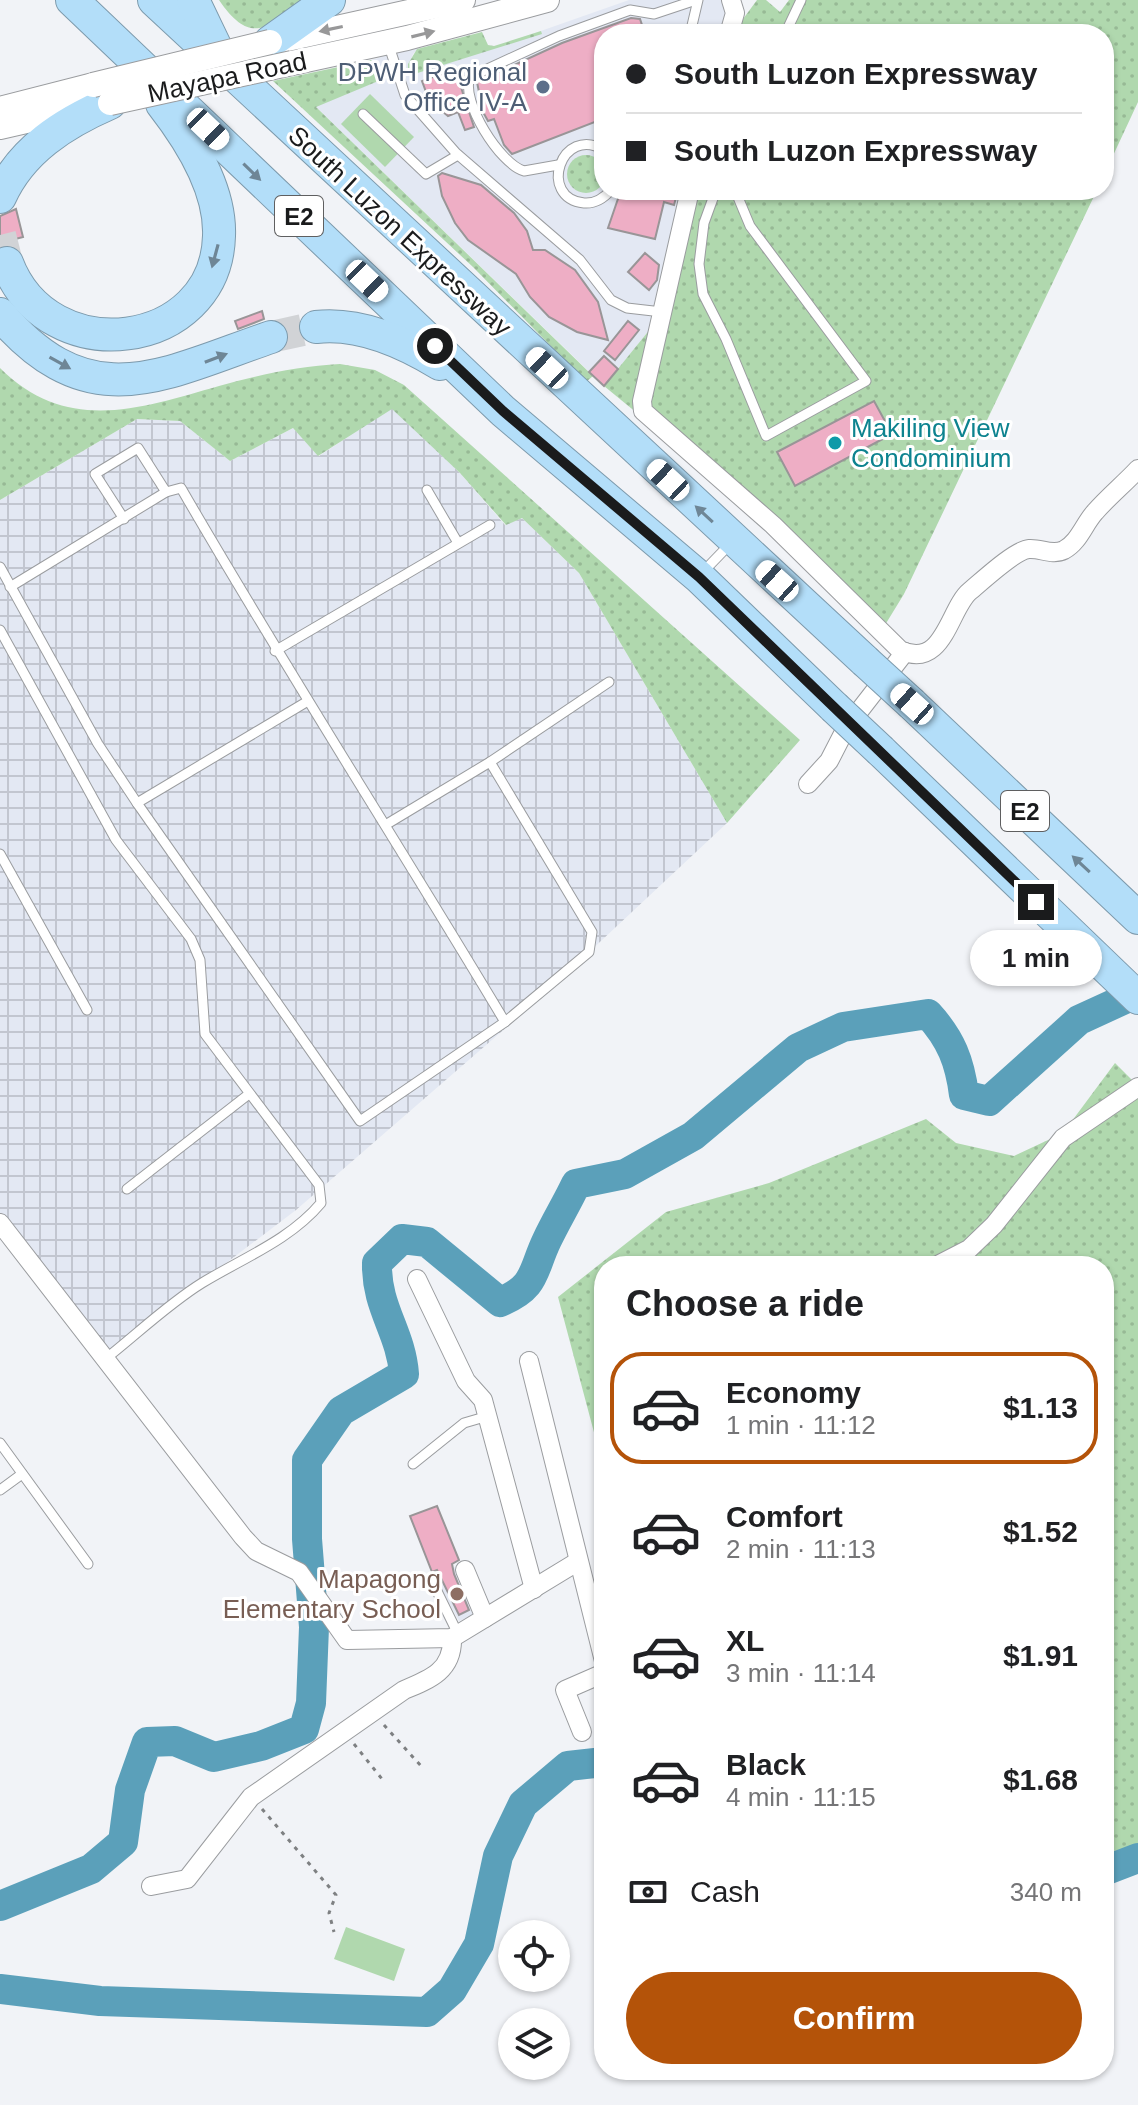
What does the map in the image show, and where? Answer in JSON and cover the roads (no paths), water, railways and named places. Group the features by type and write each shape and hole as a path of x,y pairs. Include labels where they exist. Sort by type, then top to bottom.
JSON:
{"highway":[{"name":"South Luzon Expressway","path":"154,0 1138,918"},
{"path":"193,0 213,38 221,64"},
{"path":"281,53 329,0"},
{"path":"7,263 23,294 45,316 69,328 109,334 145,329 176,315 200,291 215,262 219,236 217,209 198,160 170,114 83,11"},
{"name":"E2","path":"83,11 503,411 699,577 1102,967 1138,998"},
{"path":"0,197 22,161 101,94"},
{"path":"0,314 17,333 50,358 75,371 113,381 144,380 176,372 271,337"},
{"path":"316,327 340,326 385,337 443,367 503,411"}],"main road":[{"name":"Mayapa Road","path":"0,109 101,94 281,53 463,5 547,0"},
{"name":"Mayapa Road","path":"281,53 388,43 463,5"},
{"name":"Mayapa Road","path":"0,127 101,94"}],"street":[{"path":"731,0 735,13 732,24"},
{"path":"688,200 642,401 643,411 773,525 905,652 919,653 934,647 954,622 956,607 965,594 1020,552 1032,549 1058,552 1070,546 1094,513 1138,469"},
{"path":"808,784 829,761 846,728 905,652"},
{"path":"955,1256 969,1249 994,1225 1063,1138 1138,1087"},
{"path":"0,1223 256,1551 299,1572 347,1640 455,1636 577,1562"},
{"path":"417,1279 466,1381 483,1400 534,1589"},
{"path":"529,1361 594,1624"},
{"path":"465,1570 485,1618"},
{"path":"151,1886 187,1879 251,1797 374,1712 445,1668 452,1654 455,1636"},
{"path":"582,1732 565,1690 594,1677"}],"lane":[{"path":"594,147 575,146 558,165 524,171 507,160 481,126 467,85 470,77 559,36 630,10 654,14 697,0 692,24"},
{"path":"790,24 801,0"},
{"path":"388,43 405,95 458,155 580,260 611,300 627,308 662,312"},
{"path":"363,114 426,174 458,155"},
{"path":"558,165 561,189 573,200 599,200"},
{"path":"712,200 704,223 699,264 703,294 726,339 766,436 866,381 750,226 739,200"},
{"path":"124,519 95,474 138,448 166,492"},
{"path":"10,587 166,492 181,488 275,651 387,824 505,1022"},
{"path":"427,490 458,543"},
{"path":"275,651 490,525"},
{"path":"699,577 734,541"},
{"path":"0,567 98,744 360,1121 505,1022 589,952 592,932 490,762"},
{"path":"0,630 116,840 191,939 200,960 205,1034 319,1185 321,1203 310,1217 242,1263 202,1283 104,1360"},
{"path":"387,824 490,762 609,682"},
{"path":"137,803 308,701"},
{"path":"0,854 87,1010"},
{"path":"127,1189 249,1094"},
{"path":"413,1464 464,1423 488,1416"},
{"path":"0,1443 88,1564"},
{"path":"0,1490 22,1474"},
{"path":"432,1581 455,1636"}],"waterway":[{"path":"0,1906 91,1869 123,1842 130,1790 147,1742 175,1741 214,1757 261,1746 304,1729 311,1703 314,1627 307,1539 307,1460 341,1411 404,1374 398,1345 380,1293 377,1263 402,1239 427,1242 500,1302 521,1290 532,1277 576,1184 625,1174 693,1136 798,1048 843,1027 928,1014 953,1052 964,1095 989,1101 1079,1020 1138,993"},
{"path":"0,1989 100,2001 427,2012 452,1990 479,1944 498,1856 523,1804 568,1766 594,1763"},
{"path":"1114,1867 1138,1858"}],"tunnel":[{"path":"0,235 7,263"},
{"path":"271,337 316,327"}],"place":[{"name":"DPWH Regional Office IV-A","path":"543,87"},
{"name":"Makiling View Condominium","path":"835,443"},
{"name":"Mapagong Elementary School","path":"457,1594"}]}
